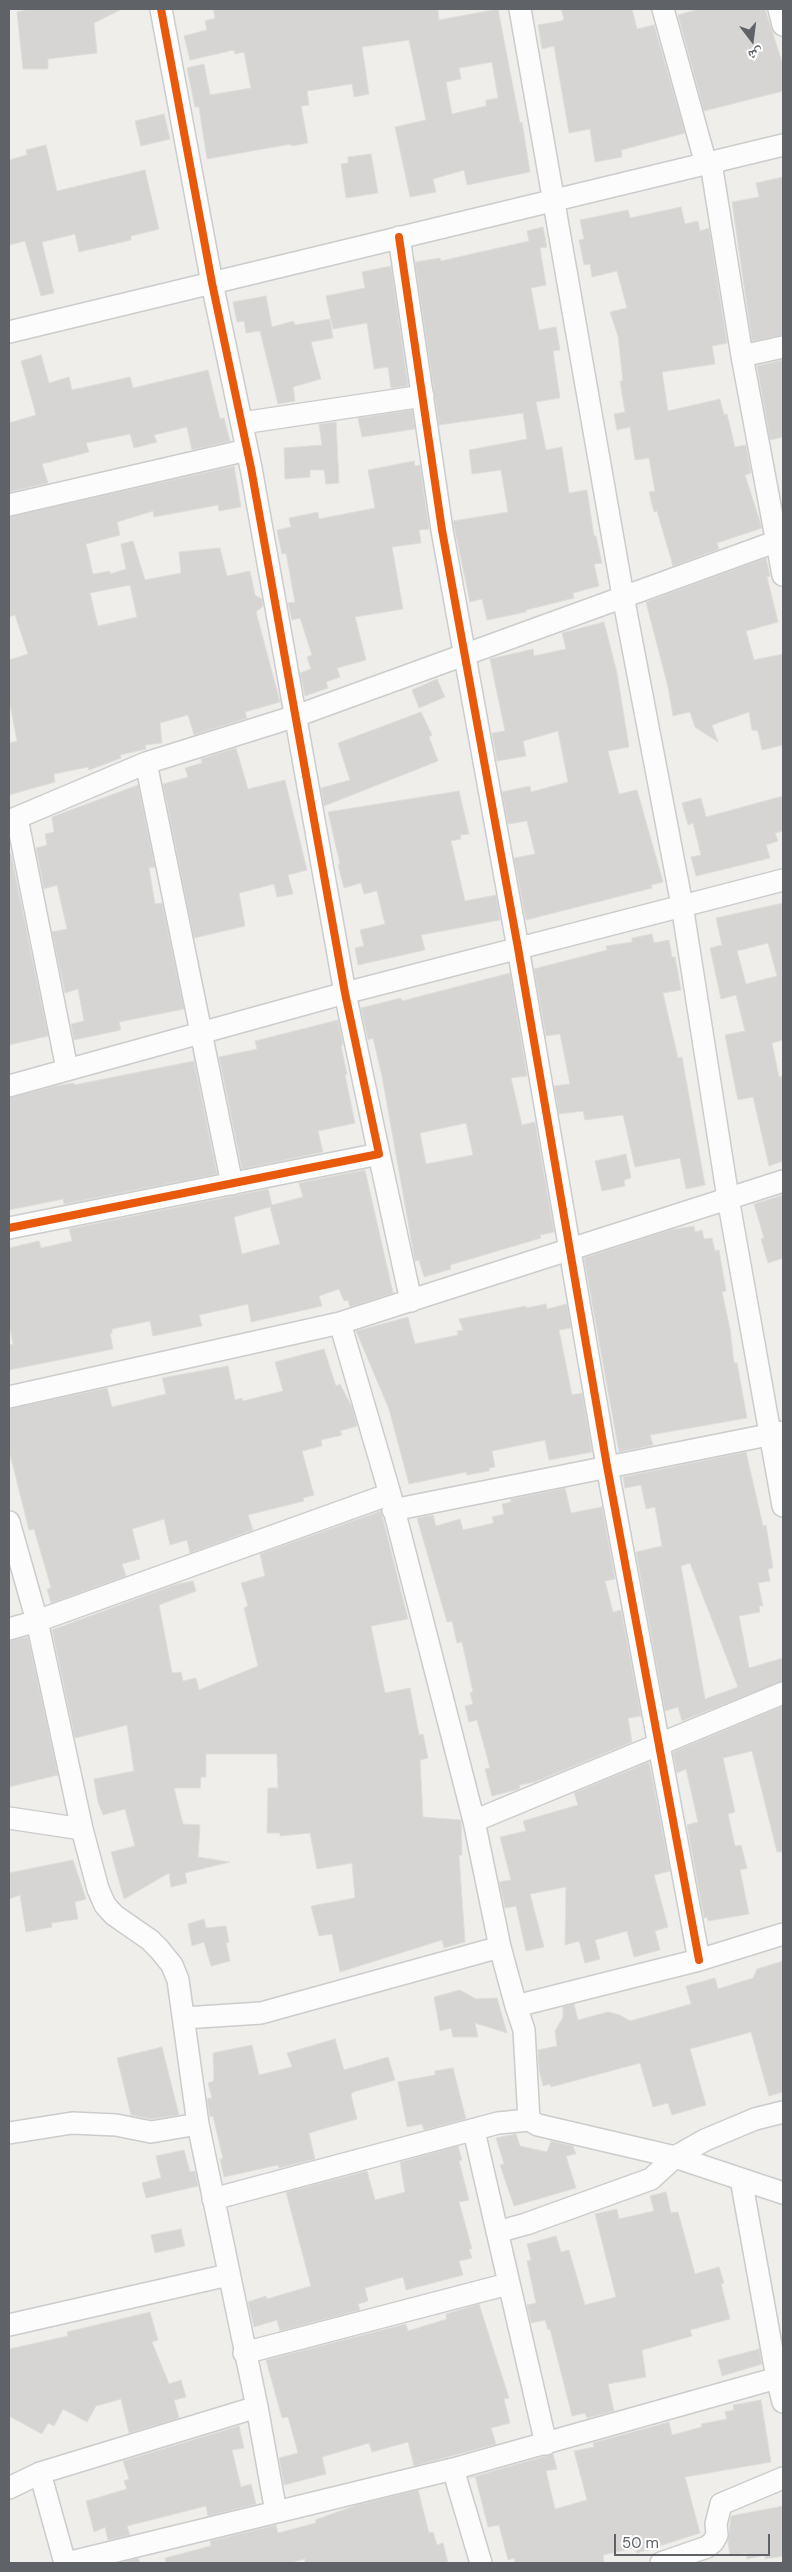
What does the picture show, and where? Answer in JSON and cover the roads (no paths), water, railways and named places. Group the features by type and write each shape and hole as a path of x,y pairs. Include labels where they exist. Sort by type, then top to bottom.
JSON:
{"street":[{"path":"161,9 212,283 242,423 345,993 411,1301"},
{"path":"520,9 623,596 682,905 728,1198 777,1434 783,1506"},
{"path":"663,9 708,164 742,356 780,540 783,575"},
{"path":"779,9 783,25"},
{"path":"9,332 783,145"},
{"path":"399,238 442,530 518,948 607,1466 699,1960"},
{"path":"742,356 783,346"},
{"path":"242,423 423,396"},
{"path":"9,505 247,450"},
{"path":"67,1070 13,820 146,763 296,716 780,540"},
{"path":"146,763 232,1184"},
{"path":"9,1086 345,993 783,880"},
{"path":"9,1228 379,1154"},
{"path":"9,1397 340,1323 571,1251 783,1181"},
{"path":"340,1323 392,1502 474,1821 500,1947 524,2030 528,2120"},
{"path":"9,1629 37,1622 392,1502 607,1466 777,1434"},
{"path":"9,1522 37,1622 82,1828 98,1889 105,1904 114,1914 150,1940 172,1965 178,1980 198,2124 244,2353 257,2406 276,2512"},
{"path":"474,1821 658,1747 783,1693"},
{"path":"9,1818 82,1828"},
{"path":"516,2006 699,1960 783,1934"},
{"path":"184,2018 262,2014 500,1947"},
{"path":"497,2232 526,2224 651,2179 675,2157 730,2128 783,2112"},
{"path":"213,2199 498,2123 528,2120 538,2125 675,2157 783,2193"},
{"path":"9,2133 72,2123 116,2125 151,2132 198,2124"},
{"path":"474,2130 546,2444"},
{"path":"741,2179 780,2377 783,2402"},
{"path":"9,2325 228,2275"},
{"path":"244,2353 508,2284"},
{"path":"40,2473 66,2563 453,2469 780,2377"},
{"path":"9,2488 40,2473 257,2406"},
{"path":"453,2469 481,2563"},
{"path":"661,2563 707,2547 713,2542 717,2535 716,2524 722,2504 783,2478"}]}
